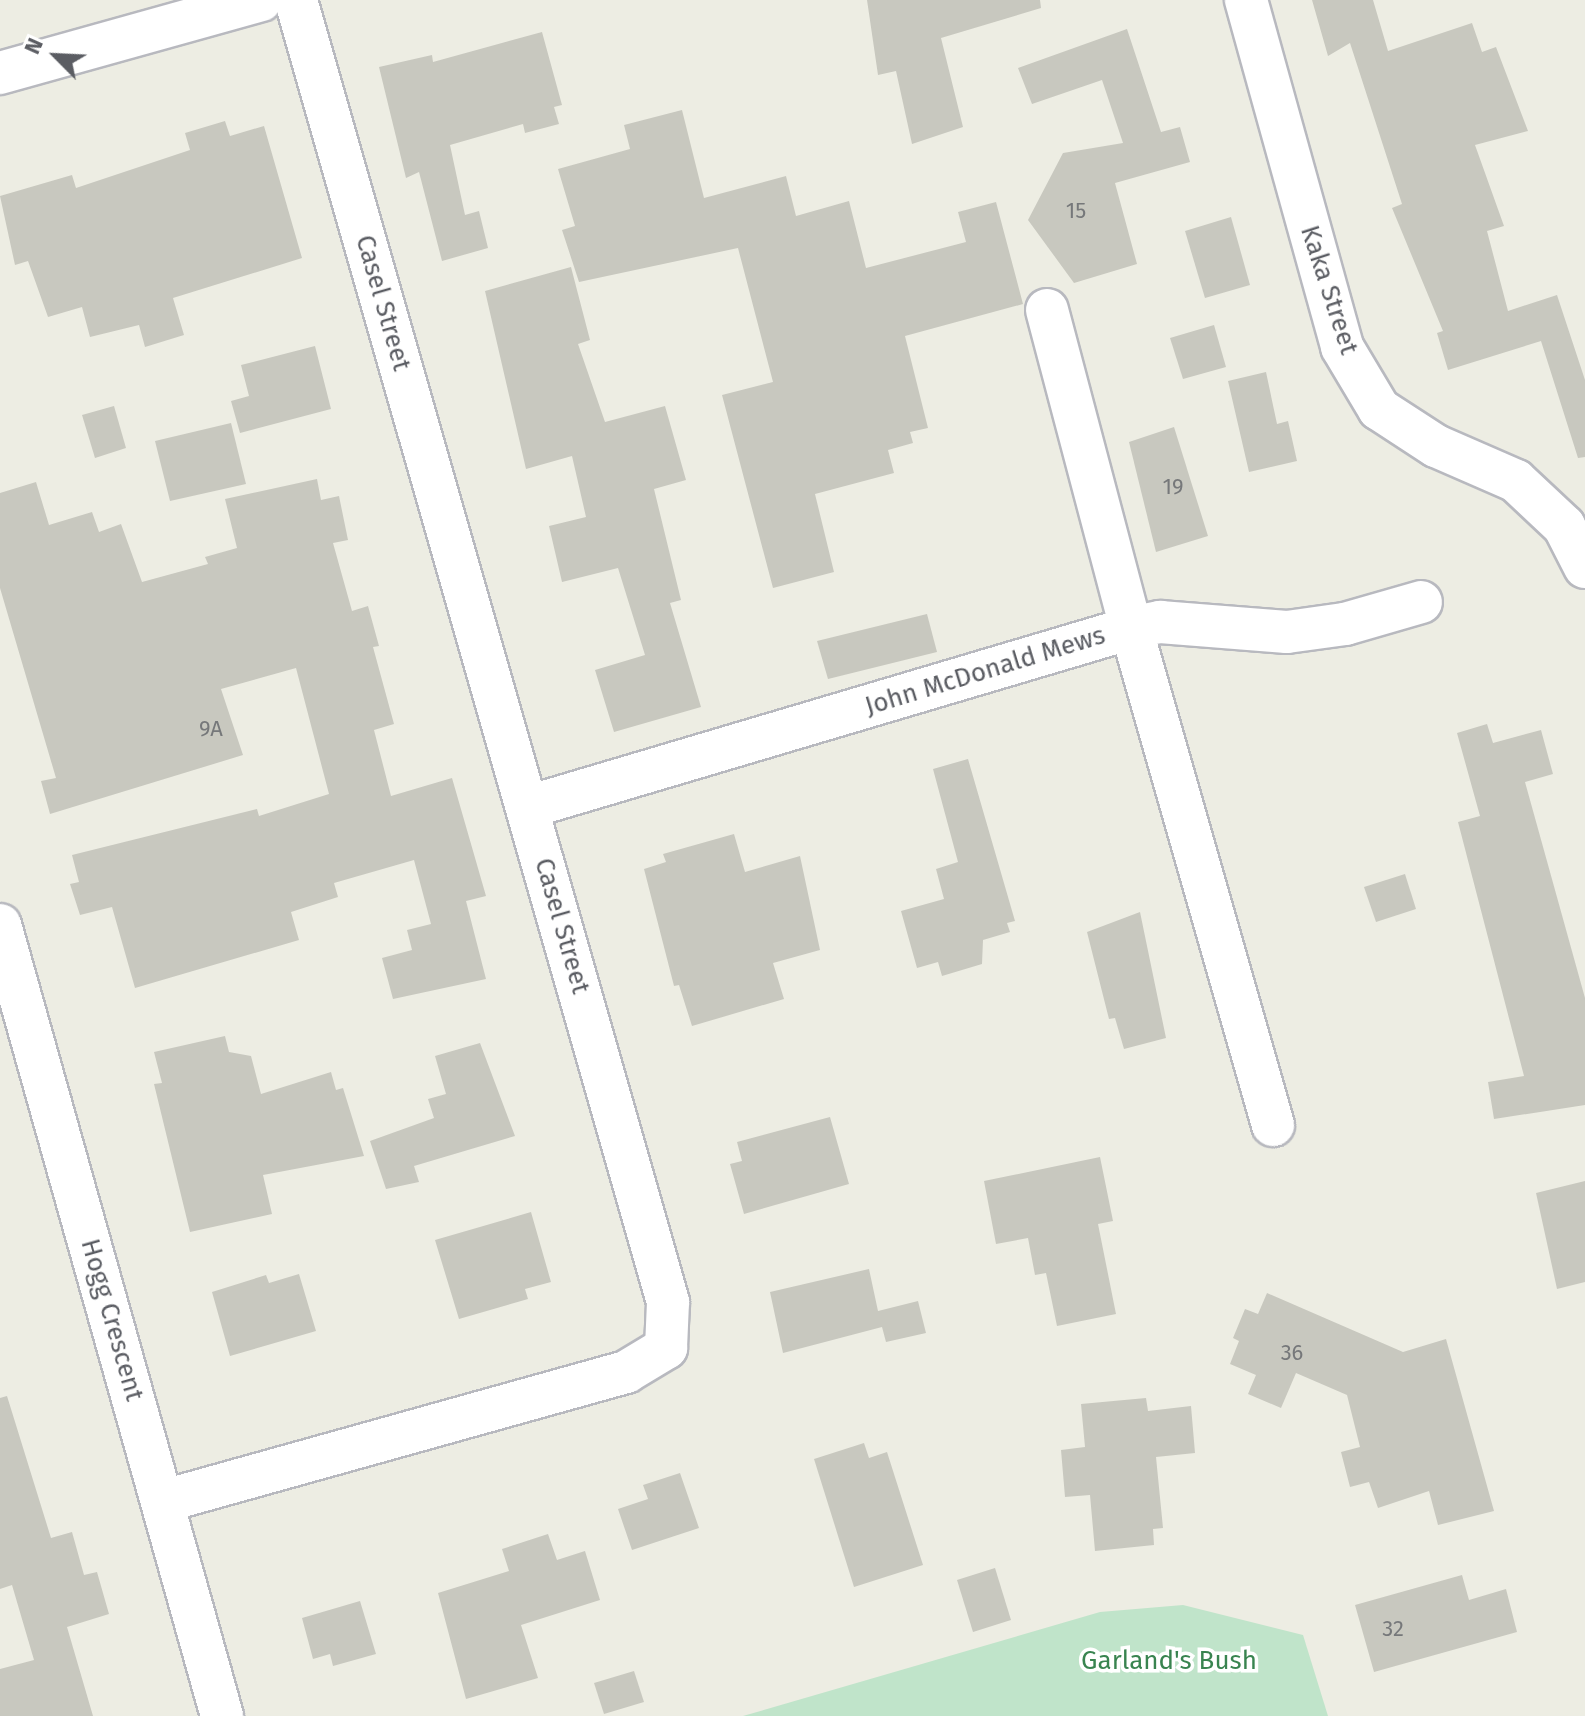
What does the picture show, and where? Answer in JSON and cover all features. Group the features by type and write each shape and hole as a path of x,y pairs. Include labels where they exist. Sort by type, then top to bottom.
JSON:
{"street":[{"path":"0,73 261,0"},
{"name":"Casel Street","path":"164,1501 626,1372 666,1348 668,1302 296,0"},
{"name":"Kaka Street","path":"1246,0 1342,347 1379,409 1436,446 1516,481 1564,526 1585,567"},
{"path":"1047,310 1131,628 1160,622 1287,632 1345,624 1421,602"},
{"name":"John McDonald Mews","path":"528,807 1131,628 1273,1125"},
{"name":"Hogg Crescent","path":"0,925 222,1716"}],"green space":[{"name":"Garland's Bush","path":"1183,1605 1303,1635 1328,1716 743,1716 1100,1612"}],"building":[{"path":"867,0 1040,0 1041,8 941,38 963,127 912,144 896,71 878,75"},
{"path":"1312,0 1373,0 1388,51 1472,23 1482,52 1496,47 1528,131 1475,145 1504,226 1487,231 1508,311 1557,295 1585,380 1585,457 1578,458 1541,341 1448,370 1437,333 1443,331 1392,208 1402,204 1350,43 1328,56"},
{"path":"1127,29 1161,132 1180,127 1190,162 1115,183 1137,264 1074,283 1028,220 1063,153 1123,143 1102,80 1032,104 1018,68"},
{"path":"542,32 562,105 554,107 559,124 525,133 523,124 450,145 465,215 479,211 488,248 442,261 419,172 406,178 379,67 432,55 433,62"},
{"path":"682,110 704,198 786,176 796,216 849,201 866,268 966,242 958,212 996,202 1023,304 905,336 928,428 910,432 913,443 888,450 894,473 815,494 834,572 773,588 722,395 773,382 738,248 579,282 562,230 575,226 558,169 630,149 624,125"},
{"path":"225,121 230,136 264,126 302,258 173,298 184,335 145,347 139,325 90,337 82,307 48,317 28,261 15,265 0,196 72,175 76,188 190,150 185,133"},
{"path":"1231,217 1250,285 1205,298 1185,231"},
{"path":"571,267 590,340 578,344 605,422 665,406 686,480 654,489 681,600 670,603 701,707 614,732 595,670 645,655 618,568 562,582 549,526 586,517 572,456 526,469 485,291"},
{"path":"1214,325 1226,367 1183,379 1170,338"},
{"path":"315,346 331,409 240,433 231,401 249,396 241,365"},
{"path":"1266,372 1277,424 1288,421 1297,461 1249,472 1228,381"},
{"path":"114,406 126,448 95,458 82,415"},
{"path":"231,423 246,484 170,501 155,441"},
{"path":"1174,427 1208,536 1156,552 1129,442"},
{"path":"317,479 321,500 339,496 348,540 333,543 352,611 368,606 379,646 373,647 394,724 374,730 391,796 452,778 486,896 466,901 486,979 393,999 382,958 412,950 407,930 431,924 414,860 334,883 338,897 291,912 299,940 135,988 112,907 80,915 70,884 79,882 72,855 257,809 259,816 329,794 296,668 221,689 243,755 50,814 41,781 56,778 0,588 0,493 36,482 49,525 92,512 99,532 121,524 142,582 208,564 205,557 237,548 225,499"},
{"path":"927,614 937,652 828,679 817,641"},
{"path":"1487,724 1493,743 1541,730 1553,774 1525,782 1585,998 1585,1105 1494,1119 1488,1082 1524,1076 1458,822 1480,816 1457,733"},
{"path":"968,759 1015,921 1007,923 1010,932 983,940 982,964 942,976 938,962 917,968 901,911 944,899 936,869 958,862 933,769"},
{"path":"734,834 745,872 800,856 820,950 773,963 784,999 692,1026 679,985 674,986 644,869 666,862 663,854"},
{"path":"1405,874 1416,909 1376,922 1364,887"},
{"path":"1140,912 1166,1038 1124,1049 1115,1018 1109,1019 1087,932"},
{"path":"225,1036 229,1052 251,1056 261,1094 331,1072 336,1090 343,1088 364,1156 263,1175 272,1214 190,1232 154,1084 162,1083 154,1052"},
{"path":"480,1043 515,1136 414,1166 419,1182 386,1189 370,1141 434,1118 428,1099 446,1094 435,1056"},
{"path":"830,1117 849,1184 744,1214 730,1164 742,1161 737,1142"},
{"path":"1100,1157 1113,1221 1098,1224 1116,1314 1057,1326 1046,1273 1035,1275 1028,1238 996,1244 984,1181"},
{"path":"1585,1181 1585,1282 1557,1289 1536,1193"},
{"path":"531,1212 551,1282 525,1289 528,1299 459,1319 435,1240"},
{"path":"869,1269 878,1311 918,1301 926,1333 886,1342 882,1327 783,1353 770,1292"},
{"path":"299,1274 316,1331 230,1356 212,1292 266,1275 269,1283"},
{"path":"1267,1293 1403,1352 1446,1339 1494,1511 1438,1525 1429,1491 1378,1508 1369,1482 1350,1487 1341,1452 1360,1447 1347,1395 1296,1373 1281,1408 1248,1394 1256,1375 1230,1364 1239,1341 1233,1338 1245,1309 1258,1314"},
{"path":"7,1396 51,1538 72,1532 84,1575 97,1572 109,1614 67,1627 93,1716 0,1716 0,1669 34,1660 12,1585 0,1589 0,1398"},
{"path":"1146,1398 1148,1411 1191,1406 1195,1453 1156,1457 1163,1528 1153,1529 1154,1545 1095,1551 1090,1495 1065,1497 1061,1450 1085,1447 1081,1404"},
{"path":"864,1443 869,1458 887,1452 923,1565 854,1587 814,1459"},
{"path":"680,1473 699,1528 632,1550 618,1509 648,1499 643,1485"},
{"path":"548,1534 557,1560 585,1551 600,1600 521,1625 538,1678 466,1699 438,1593 509,1571 502,1549"},
{"path":"995,1568 1011,1620 973,1632 957,1580"},
{"path":"1462,1575 1469,1600 1506,1589 1517,1632 1374,1672 1355,1605"},
{"path":"360,1601 376,1654 333,1666 330,1654 313,1659 302,1618"},
{"path":"634,1671 644,1702 604,1714 594,1683"}]}
